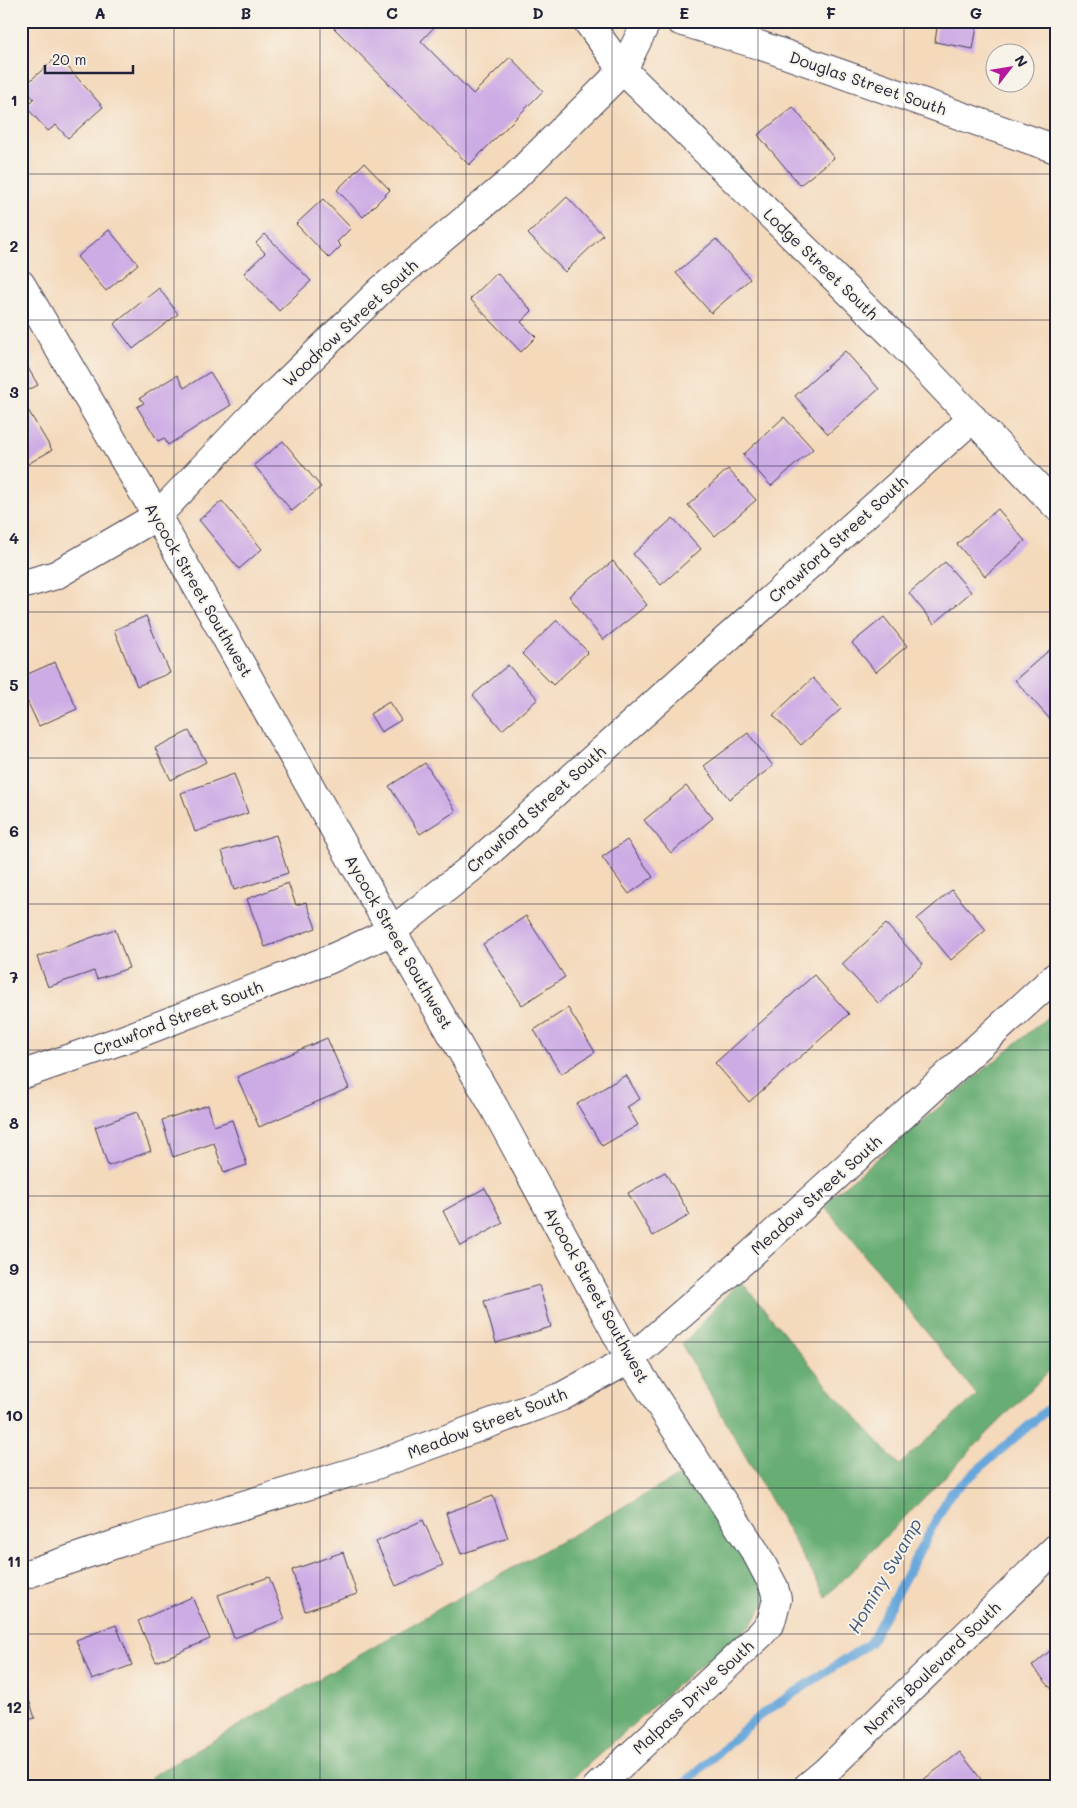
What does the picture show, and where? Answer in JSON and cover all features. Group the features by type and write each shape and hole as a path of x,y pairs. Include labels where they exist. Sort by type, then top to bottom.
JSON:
{"street":[{"name":"Lodge Street South","path":"587,21 623,70 897,339 1056,506"},
{"name":"Woodrow Street South","path":"21,585 56,575 157,516 256,412 382,289 511,181 623,70 647,21"},
{"name":"Douglas Street South","path":"680,21 758,45 1056,149"},
{"name":"Aycock Street Southwest","path":"21,284 157,516 494,1107 630,1359 756,1553 774,1587 777,1599"},
{"name":"Crawford Street South","path":"21,1075 122,1040 328,960 392,931 470,868 973,418"},
{"name":"Meadow Street South","path":"21,1576 128,1540 386,1461 561,1398 630,1359 750,1255 1056,976"},
{"name":"Norris Boulevard South","path":"822,1782 1056,1548"},
{"name":"Malpass Drive South","path":"597,1787 760,1634 771,1622 777,1599"}],"green space":[{"path":"1056,1010 1056,1364 826,1597 682,1345 740,1280 827,1385 899,1465 977,1395 823,1204"},
{"path":"699,1465 774,1587 751,1626 688,1675 563,1787 146,1787 152,1776 451,1602"}],"building":[{"path":"336,21 440,21 421,41 473,94 510,57 543,91 469,165 332,26"},
{"path":"938,21 978,21 973,49 935,42"},
{"path":"58,56 103,107 68,138 56,125 48,131 26,107 34,99 23,87"},
{"path":"793,107 834,158 800,185 758,135"},
{"path":"364,163 390,190 363,217 337,190"},
{"path":"567,197 603,235 565,272 528,234"},
{"path":"323,199 351,228 337,242 341,246 329,258 296,224"},
{"path":"109,230 138,264 106,291 77,257"},
{"path":"265,234 311,281 279,311 244,273 265,253 256,243"},
{"path":"716,239 750,279 711,313 676,273"},
{"path":"497,273 532,311 521,322 536,337 521,352 470,299"},
{"path":"159,288 178,314 133,349 114,324"},
{"path":"845,351 879,389 828,434 795,396"},
{"path":"21,356 38,385 21,394"},
{"path":"210,372 231,405 168,445 164,438 158,441 137,407 144,403 140,398 177,375 184,388"},
{"path":"28,410 52,450 21,468 21,414"},
{"path":"784,417 813,449 771,486 743,455"},
{"path":"283,441 321,487 292,511 254,465"},
{"path":"728,469 756,500 715,536 688,505"},
{"path":"222,501 262,549 239,569 199,520"},
{"path":"998,509 1025,541 985,576 957,544"},
{"path":"673,518 701,549 661,585 633,554"},
{"path":"613,561 647,605 603,640 569,596"},
{"path":"945,562 971,592 934,624 909,593"},
{"path":"146,616 170,673 137,686 114,630"},
{"path":"884,617 907,646 876,672 852,643"},
{"path":"557,620 588,652 553,685 522,654"},
{"path":"1053,647 1056,650 1056,726 1015,680"},
{"path":"55,662 77,709 39,726 21,688 21,677"},
{"path":"508,665 538,699 502,730 473,695"},
{"path":"813,678 841,709 801,745 773,715"},
{"path":"389,702 401,720 381,732 370,714"},
{"path":"189,731 206,762 171,780 155,748"},
{"path":"748,733 773,766 729,799 704,766"},
{"path":"425,763 456,811 420,834 389,786"},
{"path":"234,774 248,813 195,832 181,793"},
{"path":"686,786 713,818 671,853 644,820"},
{"path":"276,835 288,873 234,890 222,851"},
{"path":"627,840 653,877 629,894 602,857"},
{"path":"288,883 296,905 306,902 316,928 265,947 247,899"},
{"path":"952,890 986,930 951,960 917,919"},
{"path":"526,916 565,977 522,1005 483,944"},
{"path":"886,924 923,964 879,1004 842,964"},
{"path":"115,929 129,968 97,979 94,971 48,987 37,957"},
{"path":"814,975 849,1014 749,1102 715,1063"},
{"path":"568,1008 595,1052 561,1074 534,1030"},
{"path":"327,1038 349,1088 259,1127 237,1077"},
{"path":"626,1075 640,1099 627,1107 638,1125 602,1146 577,1104"},
{"path":"208,1105 214,1126 232,1120 247,1165 224,1173 214,1143 173,1157 162,1120"},
{"path":"137,1112 151,1151 108,1166 95,1127"},
{"path":"665,1172 690,1215 653,1236 628,1193"},
{"path":"485,1188 503,1223 461,1246 443,1211"},
{"path":"539,1285 551,1327 496,1343 484,1301"},
{"path":"493,1496 508,1538 461,1554 446,1513"},
{"path":"423,1520 443,1565 396,1586 376,1542"},
{"path":"343,1552 357,1594 305,1611 292,1570"},
{"path":"269,1577 285,1619 234,1638 218,1595"},
{"path":"192,1597 210,1639 156,1662 138,1621"},
{"path":"116,1625 132,1665 92,1680 76,1640"},
{"path":"1056,1646 1056,1694 1032,1666"},
{"path":"21,1675 35,1718 21,1722"},
{"path":"960,1752 987,1787 928,1787 923,1780"}],"waterway":[{"name":"Hominy Swamp","path":"680,1787 759,1716 870,1643 950,1494 1056,1402"}]}
